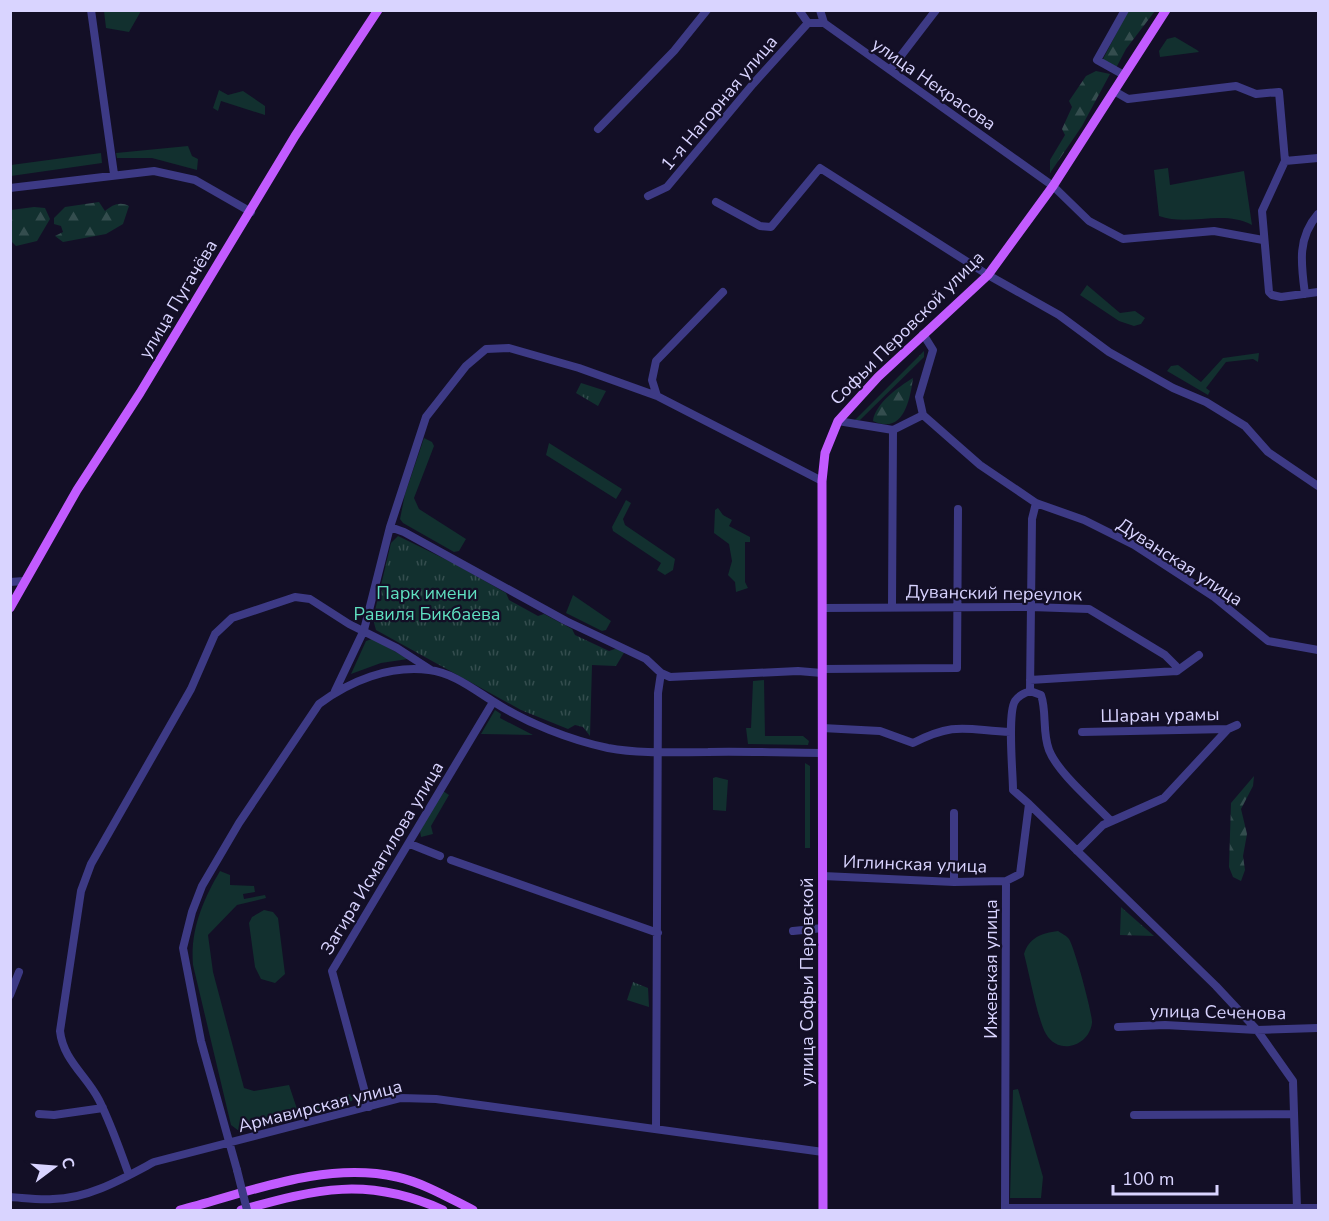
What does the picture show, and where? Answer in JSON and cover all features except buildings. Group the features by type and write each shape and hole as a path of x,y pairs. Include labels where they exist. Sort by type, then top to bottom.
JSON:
{"main road":[{"name":"улица Пугачёва","path":"10,608 77,490 251,212 306,118 378,10"},
{"name":"Софьи Перовской улица","path":"822,753 822,481 825,453 838,421 923,334 988,275 1053,186 1166,10"},
{"name":"улица Софьи Перовской","path":"822,753 824,1210"},
{"path":"180,1210 308,1177 340,1172 370,1173 399,1178 430,1189 473,1210"},
{"path":"241,1210 313,1191 344,1188 375,1189 421,1200 443,1210"}],"street":[{"path":"91,10 114,174"},
{"path":"598,129 674,51 707,10"},
{"path":"799,10 808,23 824,23 820,10"},
{"path":"890,70 936,10"},
{"path":"1124,75 1097,60 1125,10"},
{"name":"1-я Нагорная улица","path":"648,196 668,187 753,84 808,23"},
{"name":"улица Некрасова","path":"824,23 1053,186 1089,221 1123,239 1214,231 1263,240"},
{"path":"1114,91 1128,99 1236,86 1256,94 1279,92 1285,161 1262,211 1263,240 1272,295 1281,297 1318,292"},
{"path":"1285,161 1318,158"},
{"path":"716,202 764,228 771,227 820,168 988,275 1059,315 1109,352 1173,388 1206,402 1245,426 1268,452 1318,486"},
{"path":"10,188 142,170 178,175 206,186 251,212"},
{"path":"1305,294 1302,246 1307,229 1318,214"},
{"path":"657,396 652,380 656,361 723,292"},
{"path":"838,421 893,430 923,415 919,398 933,350 923,334"},
{"path":"334,693 364,630 390,527 426,417 466,366 486,349 509,348 539,355 657,396 822,481"},
{"name":"Дуванская улица","path":"923,415 980,465 1036,503 1084,520 1134,545 1214,597 1268,640 1318,650"},
{"path":"892,606 893,430"},
{"path":"1030,691 1032,519 1036,503"},
{"path":"390,527 404,532 566,621 646,659 661,673 670,677 798,671 957,668 958,508"},
{"path":"10,582 24,582"},
{"path":"129,1175 103,1108 65,1052 60,1031 81,891 91,864 191,689 215,634 232,618 295,597 310,599 349,624 364,630 431,670 454,679 494,702 569,737 606,747 659,753 822,753"},
{"name":"Дуванский переулок","path":"822,608 892,606 1089,609 1165,655 1176,666 1177,671"},
{"path":"1030,680 1177,671 1199,655"},
{"path":"248,1210 199,1032 183,948 192,912 202,886 239,823 319,704 334,693 364,679 393,670 431,670"},
{"path":"656,1129 658,693 661,673"},
{"path":"1111,821 1060,767 1049,751 1041,694 1030,691 1020,695 1013,703 1011,732 1013,790 1188,958 1257,1030 1293,1081 1297,1208"},
{"name":"Загира Исмагилова улица","path":"369,1107 332,971 494,702"},
{"name":"Шаран урамы","path":"1082,732 1228,729 1238,725"},
{"path":"822,728 880,731 913,743 935,732 954,727 1011,732"},
{"path":"1077,851 1103,825 1164,798 1228,729"},
{"name":"Ижевская улица","path":"1006,1209 1006,881 1020,874 1029,804"},
{"path":"954,813 954,882"},
{"path":"410,844 440,856"},
{"path":"451,860 658,933"},
{"name":"Иглинская улица","path":"823,876 954,882 1006,881"},
{"path":"793,931 823,928"},
{"path":"10,995 19,972"},
{"name":"улица Сеченова","path":"1118,1027 1165,1025 1257,1030 1318,1028"},
{"name":"Армавирская улица","path":"10,1197 54,1199 71,1197 129,1175 154,1162 401,1098 436,1099 823,1152"},
{"path":"39,1114 54,1115 103,1108"},
{"path":"1134,1114 1294,1114"},
{"path":"1006,1209 1318,1208"}],"green space":[{"path":"104,10 141,11 129,32 106,28"},
{"path":"1128,11 1155,11 1126,49 1116,68 1103,59"},
{"path":"1175,37 1199,52 1160,57 1159,51 1167,39"},
{"path":"1096,71 1110,74 1082,126 1050,173 1050,160 1065,135 1062,129 1072,107 1069,101 1086,76"},
{"path":"219,90 228,95 243,91 265,106 265,115 221,101 218,111 213,108"},
{"path":"188,146 192,156 198,159 197,170 152,158 117,158 116,153"},
{"path":"101,153 102,163 11,176 11,165"},
{"path":"1168,168 1170,185 1244,171 1252,225 1229,218 1182,220 1159,216 1154,170"},
{"path":"99,202 105,211 116,204 129,206 123,224 106,234 63,242 55,236 63,232 61,226 54,224 54,218 65,207"},
{"path":"45,208 50,219 37,241 16,246 11,241 11,210"},
{"path":"1087,285 1120,313 1135,311 1145,318 1141,324 1134,326 1119,321 1080,295"},
{"path":"924,351 924,357 860,420 855,420"},
{"path":"1259,353 1258,362 1253,359 1226,362 1206,388 1210,391 1208,395 1167,371 1171,366 1178,365 1201,382 1223,358"},
{"path":"913,378 907,405 898,420 883,424 873,421 883,402"},
{"path":"581,383 606,391 598,406 576,393"},
{"path":"424,438 432,442 434,446 414,498 419,509 466,539 459,551 454,552 403,523 400,519 405,494"},
{"path":"549,443 622,489 616,499 546,455"},
{"path":"626,500 631,503 623,519 625,525 675,559 673,570 665,575 657,570 661,563 613,531 612,527"},
{"path":"718,508 723,515 732,520 729,526 750,537 750,542 745,542 745,582 748,588 736,592 735,582 728,575 732,561 729,544 714,533 715,510"},
{"name":"Парк имени Равиля Бикбаева","path":"398,536 506,593 509,600 538,616 544,614 572,629 575,635 609,651 618,648 625,651 616,666 592,665 590,736 583,727 575,725 568,729 521,710 376,630 373,619 391,543"},
{"path":"573,595 611,621 606,630 602,631 566,613"},
{"path":"372,639 408,659 381,663 351,674 366,641"},
{"path":"764,680 765,736 803,736 809,741 808,745 748,744 746,728 751,728 753,681"},
{"path":"495,710 501,714 500,718 533,735 481,734"},
{"path":"805,763 810,766 810,848 805,848"},
{"path":"1254,776 1253,786 1241,809 1247,834 1243,856 1245,870 1241,881 1233,877 1229,867 1231,803"},
{"path":"713,778 728,780 726,811 713,810"},
{"path":"443,791 449,795 431,826 433,834 421,837 420,831"},
{"path":"220,871 230,875 230,885 254,886 255,892 243,894 244,899 265,895 266,898 237,905 208,935 213,972 244,1088 254,1091 289,1085 297,1109 354,1093 352,1101 239,1131 231,1125 193,965 194,940 199,916"},
{"path":"1121,907 1154,936 1120,935"},
{"path":"264,910 273,912 278,918 285,974 275,983 261,979 255,967 249,923 252,917"},
{"path":"1058,931 1068,938 1071,944 1092,1017 1090,1031 1085,1038 1073,1045 1065,1046 1052,1041 1043,1028 1024,954 1026,948 1036,937"},
{"path":"633,982 648,988 649,1007 627,1000"},
{"path":"1018,1089 1043,1177 1041,1198 1010,1198 1013,1090"}]}
